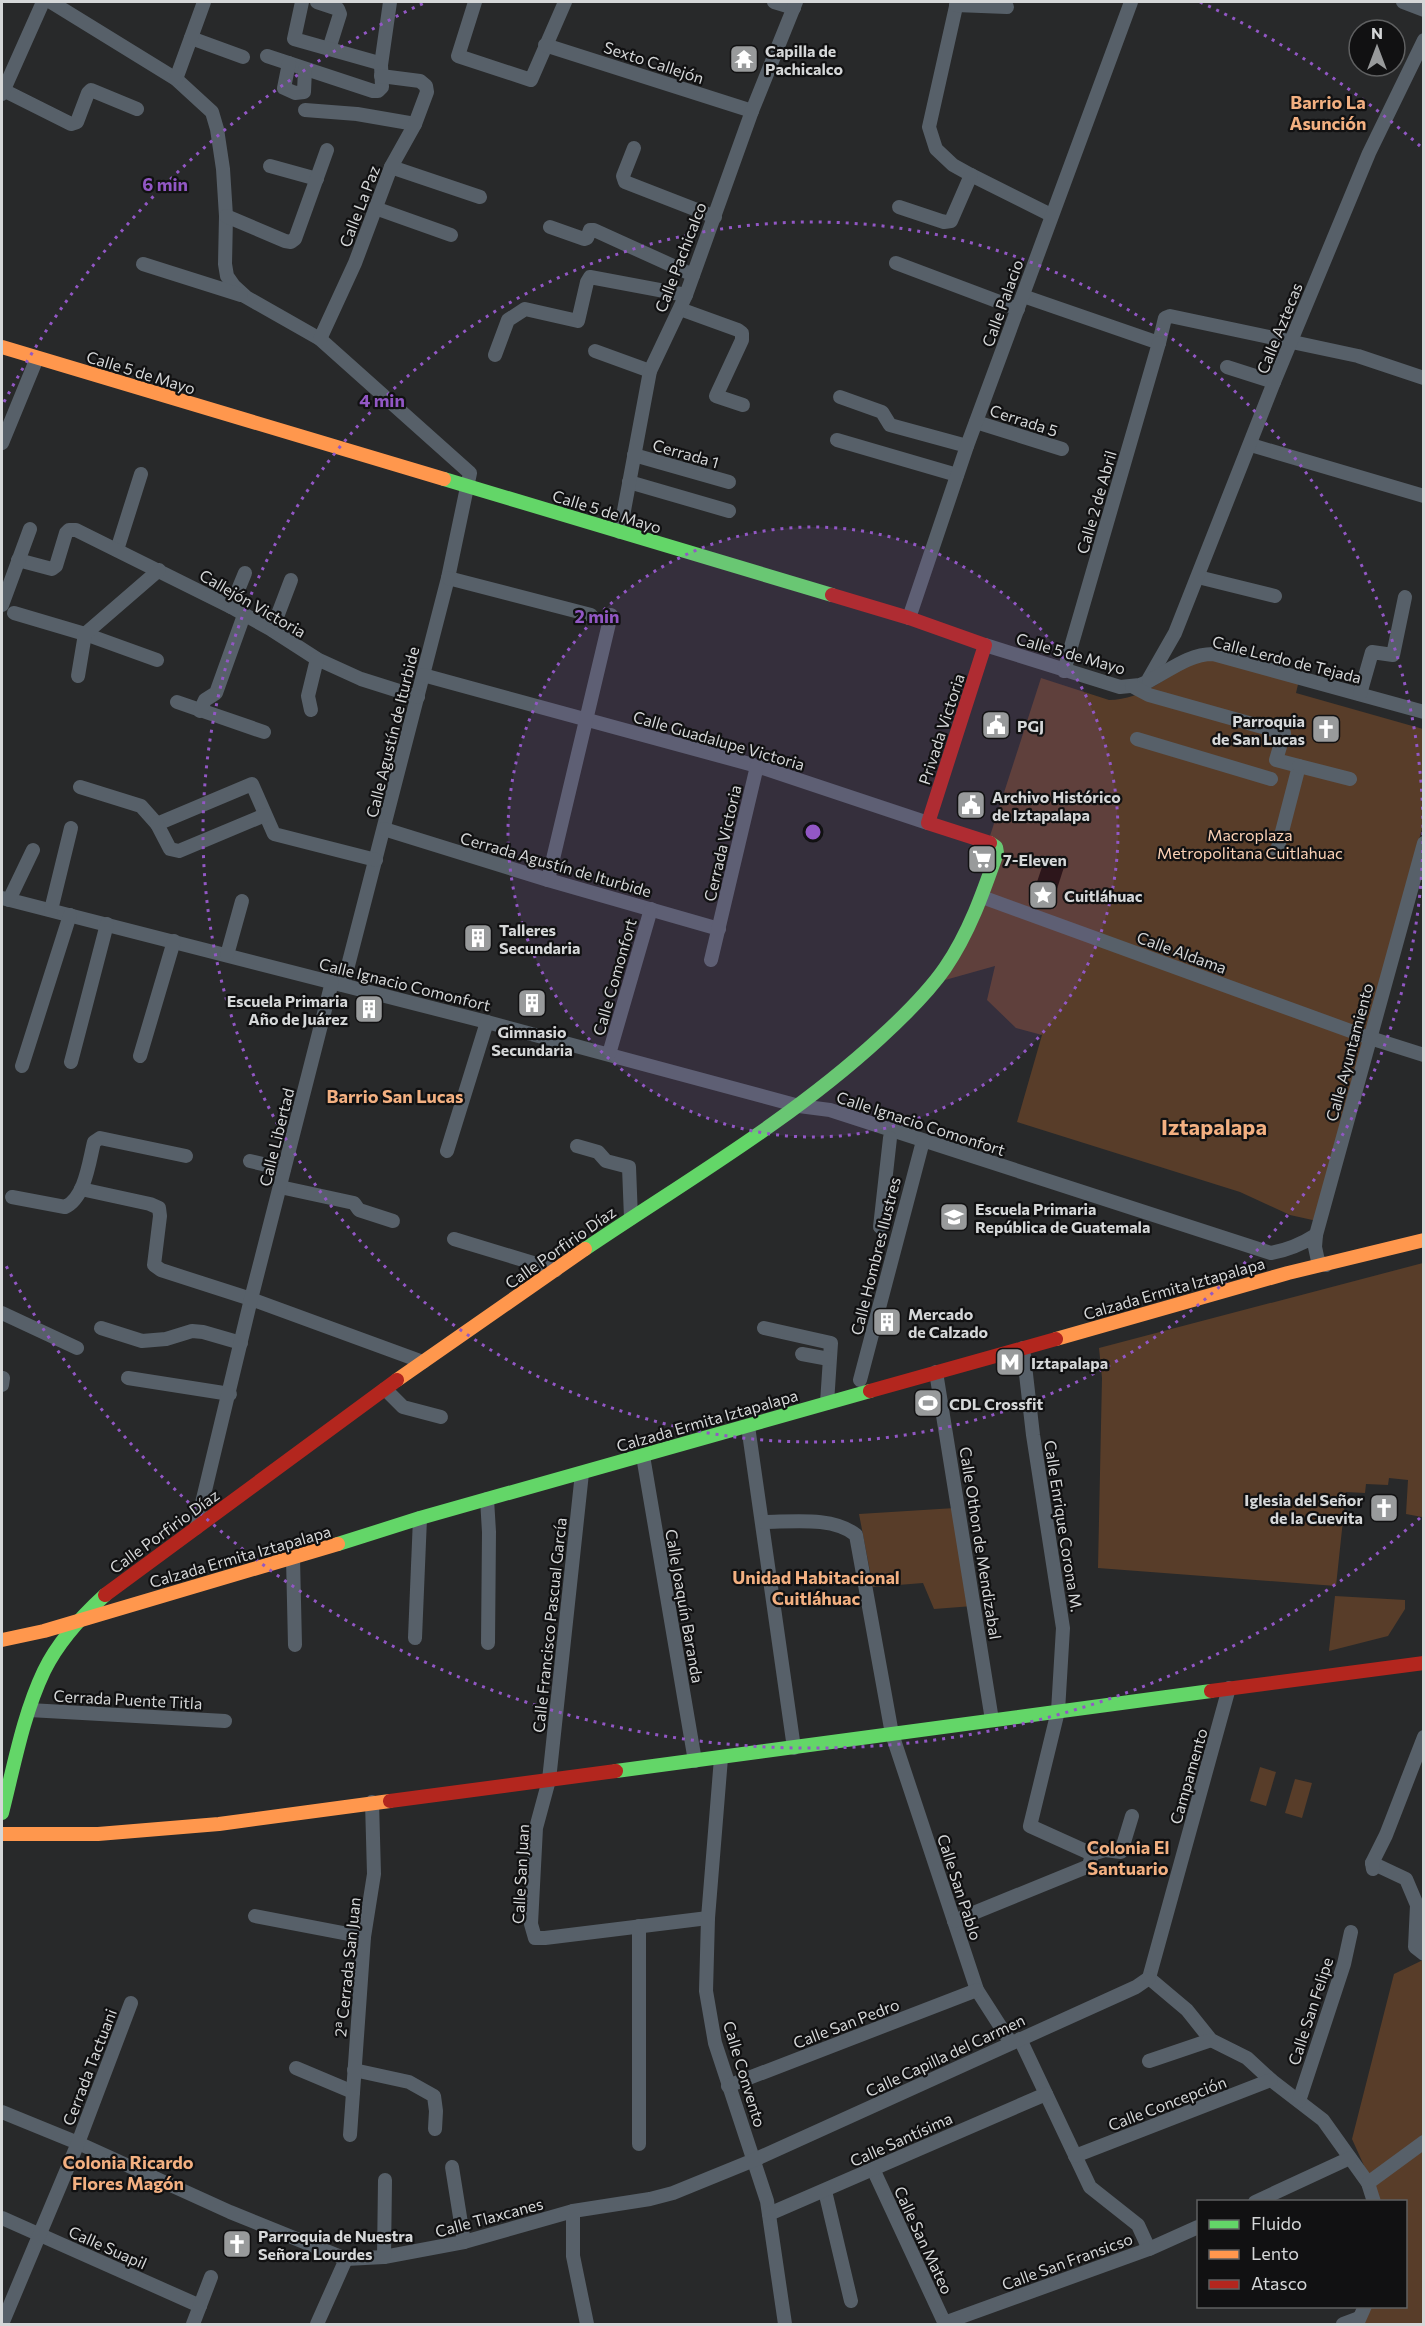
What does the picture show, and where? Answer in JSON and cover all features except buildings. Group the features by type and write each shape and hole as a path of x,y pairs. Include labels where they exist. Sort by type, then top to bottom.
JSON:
{"main road":[{"name":"Calle 5 de Mayo","path":"2,347 909,618 985,645"},
{"path":"952,633 968,651 976,673"},
{"name":"Privada Victoria","path":"928,823 985,645"},
{"name":"Calle Guadalupe Victoria","path":"928,823 991,843 996,847 997,853"},
{"name":"Calle Porfirio Díaz","path":"80,1618 105,1595 385,1389 631,1218 799,1106 870,1049 933,984 954,957 970,927 997,853"},
{"name":"Calzada Ermita Iztapalapa","path":"2,1640 27,1637 80,1618 293,1558 420,1518 936,1372 1288,1273 1424,1240"},
{"path":"2,1813 29,1710 45,1669 80,1618"},
{"path":"2,1834 98,1834 219,1824 1424,1663"}],"street":[{"path":"43,2 2,92 71,124 77,122 91,90 137,110"},
{"path":"51,2 176,79 212,112 223,169 227,276 246,297"},
{"path":"176,79 204,2"},
{"path":"302,2 294,39 329,49 381,71"},
{"path":"317,2 338,9 340,14 329,49"},
{"path":"267,56 378,91 382,87 381,71 390,2"},
{"path":"475,2 458,56 531,80 565,2"},
{"path":"774,2 795,5"},
{"name":"Calle Palacio","path":"909,618 967,446 1131,2"},
{"path":"1403,2 1424,10"},
{"path":"1007,7 956,3 929,127 936,149 953,165 1051,215"},
{"name":"Calle Pachicalco","path":"620,532 650,371 686,295 752,111 795,5"},
{"path":"191,38 243,57"},
{"name":"Calle Aztecas","path":"1175,633 1274,382 1371,146 1424,40"},
{"name":"Sexto Callejón","path":"546,45 752,111"},
{"path":"289,63 284,88 295,93 304,92 305,69"},
{"name":"Calle La Paz","path":"320,339 355,263 391,167 415,124 427,92 426,86 420,81 381,71"},
{"path":"305,110 357,114 415,124"},
{"path":"634,148 623,176 625,182 715,216"},
{"path":"226,216 291,242 295,239 327,150"},
{"path":"270,166 317,179"},
{"path":"391,167 480,197"},
{"path":"899,207 944,222 951,221 971,175"},
{"path":"375,208 451,235"},
{"path":"550,227 584,239 587,238 590,230 594,230 693,275"},
{"path":"896,263 1018,309"},
{"path":"143,264 246,297 320,339 470,473 468,487"},
{"path":"495,355 508,320 525,309 578,321 590,277 686,295"},
{"path":"1023,296 1159,343"},
{"path":"680,309 742,333 742,340 716,396 743,405"},
{"name":"Calle 2 de Abril","path":"1064,671 1167,315 1291,342"},
{"path":"1291,342 1358,357 1424,378"},
{"path":"595,351 650,371"},
{"path":"2,444 37,358"},
{"path":"1227,367 1274,382"},
{"path":"840,397 882,412 890,425 967,446"},
{"name":"Cerrada 5","path":"976,422 1062,449"},
{"path":"837,440 957,475"},
{"path":"1251,445 1424,496"},
{"name":"Cerrada 1","path":"634,455 729,482"},
{"path":"117,550 141,474"},
{"path":"629,482 729,512"},
{"name":"Calle Agustín de Iturbide","path":"338,984 376,860 448,578 468,487"},
{"path":"2,605 30,529"},
{"name":"Callejón Victoria","path":"18,560 52,569 56,566 66,533 69,530 76,530 231,607 272,630 317,660 361,679 418,697"},
{"path":"78,676 85,634 159,570"},
{"path":"231,607 245,573"},
{"path":"1198,576 1275,596"},
{"path":"448,578 591,615"},
{"path":"272,630 291,580"},
{"path":"1360,694 1372,652 1393,655 1405,597"},
{"path":"14,614 85,634 157,660"},
{"path":"200,711 205,700 216,693 244,615"},
{"path":"548,880 611,615"},
{"name":"Calle 5 de Mayo","path":"985,645 1120,687 1147,682 1175,633"},
{"name":"Calle Lerdo de Tejada","path":"1147,682 1199,654 1213,654 1424,712"},
{"path":"311,710 308,696 317,660"},
{"name":"Calle Guadalupe Victoria","path":"423,675 757,766 928,823"},
{"path":"1132,686 1149,695 1284,733 1270,781 1137,739"},
{"path":"177,702 264,732"},
{"path":"1276,760 1350,779"},
{"name":"Cerrada Victoria","path":"719,929 757,766"},
{"path":"1277,851 1299,766"},
{"path":"157,824 252,784 274,834 376,860"},
{"path":"80,787 141,806 157,824 170,849 179,851 265,815"},
{"path":"51,910 71,828"},
{"name":"Cerrada Agustín de Iturbide","path":"384,829 548,880 719,929"},
{"name":"Calle Ayuntamiento","path":"1326,1265 1318,1262 1315,1247 1316,1235 1371,1038 1417,893 1424,843"},
{"path":"5,899 33,849"},
{"name":"Calle Aldama","path":"982,897 1371,1038 1424,1055"},
{"name":"Calle Ignacio Comonfort","path":"5,899 487,1022 799,1106 830,1110 1030,1183 1268,1262 1288,1273"},
{"path":"227,955 242,901"},
{"name":"Calle Comonfort","path":"609,1054 651,909"},
{"path":"22,1066 70,915"},
{"path":"71,1062 107,924"},
{"path":"711,960 719,929"},
{"path":"140,1056 174,941"},
{"name":"Calle Libertad","path":"196,1528 284,1169 338,984"},
{"path":"447,1151 487,1022"},
{"name":"Calle Ignacio Comonfort","path":"817,1109 822,1116 890,1138 921,1145 1271,1253 1302,1244 1316,1235"},
{"path":"12,1197 65,1207 73,1204 81,1189 94,1142 100,1138 186,1156"},
{"path":"880,1227 890,1138"},
{"name":"Calle Hombres Ilustres","path":"860,1380 921,1145"},
{"path":"577,1146 598,1152 606,1161 629,1167 631,1218"},
{"path":"250,1161 284,1169"},
{"path":"280,1187 354,1203 359,1210 393,1221"},
{"path":"81,1189 159,1208 154,1265 161,1270 251,1299 423,1362"},
{"path":"453,1239 556,1270"},
{"path":"2,1313 76,1348"},
{"path":"101,1328 142,1341 166,1339 192,1331 242,1343"},
{"path":"764,1328 831,1343 827,1403"},
{"name":"Calle Enrique Corona M.","path":"1023,1348 1033,1435 1063,1628 1058,1711 1030,1826 1092,1854"},
{"path":"802,1354 829,1359"},
{"name":"Calle Othon de Mendizabal","path":"936,1372 992,1720"},
{"path":"128,1378 230,1394"},
{"path":"385,1389 403,1407 441,1417"},
{"path":"748,1426 794,1748"},
{"name":"Calle Joaquín Baranda","path":"643,1455 695,1761"},
{"name":"Calle Francisco Pascual García","path":"549,1780 582,1473"},
{"path":"487,1499 488,1643"},
{"path":"416,1638 420,1518"},
{"name":"Calle San Pablo","path":"763,1522 822,1523 849,1529 856,1535 860,1545 892,1734 976,1989 1015,2041 1046,2094 1090,2187 1138,2224 1149,2249"},
{"path":"293,1558 295,1645"},
{"name":"Campamento","path":"1149,1978 1229,1688"},
{"name":"Cerrada Puente Titla","path":"29,1710 225,1721"},
{"path":"1424,1737 1419,1760 1372,1866 1406,1879 1417,1905 1415,1947 1424,1954"},
{"name":"Calle Convento","path":"721,1758 708,1918 706,1991 715,2043 754,2160 769,2214 785,2325"},
{"name":"Calle San Juan","path":"549,1780 536,1828 531,1924 535,1938 708,1918"},
{"name":"2ª Cerrada San Juan","path":"350,2134 364,1937 374,1874 372,1802"},
{"path":"954,1921 1089,1866 1092,1854 1105,1850 1121,1852 1132,1816"},
{"path":"255,1916 364,1937"},
{"path":"639,1926 639,2144"},
{"name":"Calle San Felipe","path":"1299,2101 1344,1964 1351,1932"},
{"path":"1149,1978 1187,2010 1211,2040 1247,2058 1271,2080 1323,2120 1368,2183 1373,2200"},
{"name":"Calle Capilla del Carmen","path":"754,2160 1136,1987 1149,1978"},
{"name":"Calle San Pedro","path":"728,2086 976,1989"},
{"name":"Cerrada Tactuani","path":"3,2323 78,2143 131,2003"},
{"path":"1149,2061 1211,2040"},
{"path":"296,2068 353,2092"},
{"path":"354,2070 409,2082 434,2096 435,2129"},
{"name":"Calle Concepción","path":"1075,2156 1271,2080"},
{"name":"Calle Santísima","path":"769,2214 1046,2094"},
{"name":"Calle Tlaxcanes","path":"2,2112 78,2143 230,2212 346,2259 384,2257 464,2242 573,2211 673,2193 754,2160"},
{"path":"1368,2183 1424,2142"},
{"path":"1259,2200 1350,2158"},
{"path":"452,2167 464,2242"},
{"name":"Calle San Mateo","path":"873,2169 945,2324"},
{"path":"384,2257 385,2180"},
{"path":"825,2190 850,2301"},
{"path":"573,2211 573,2256 587,2325"},
{"name":"Calle Suapil","path":"2,2218 200,2306"},
{"name":"Calle San Fransicso","path":"945,2324 1149,2249 1197,2227"},
{"path":"317,2325 346,2259"},
{"path":"193,2325 211,2277"},
{"path":"1343,2325 1360,2316"}],"green space":[{"name":"Macroplaza Metropolitana Cuitlahuac","path":"1200,657 1299,680 1296,693 1423,729 1423,825 1317,1221 1290,1215 1240,1192 1017,1122 1042,1035 1016,1028 987,1000 995,966 938,982 984,897 989,839 1041,678 1109,700 1121,699 1145,691"},
{"path":"1423,1263 1422,1517 1406,1514 1408,1480 1389,1478 1388,1485 1366,1484 1365,1493 1346,1492 1336,1586 1098,1568 1102,1378 1099,1348"},
{"path":"955,1508 973,1606 934,1609 923,1583 873,1587 859,1514"},
{"path":"1335,1596 1405,1600 1405,1609 1388,1636 1329,1651"},
{"path":"1260,1767 1276,1772 1266,1806 1250,1801"},
{"path":"1295,1779 1312,1783 1302,1818 1285,1813"},
{"path":"1423,1960 1423,2324 1362,2324 1366,2308 1407,2308 1407,2200 1380,2200 1352,2139 1394,1974"}],"shaded area":[{"path":"1044,861 1064,867 1056,892 1036,885"}],"traffic: fast":[{"path":"444,479 832,595"},
{"path":"585,1249 774,1123 846,1068 906,1013 945,968 968,927 997,853 996,847 990,843"},
{"path":"338,1544 420,1518 870,1391"},
{"path":"2,1813 25,1723 44,1671 71,1630 105,1595"},
{"path":"616,1771 1211,1691"}],"traffic: slow":[{"path":"2,347 444,479"},
{"path":"1056,1339 1288,1273 1424,1240"},
{"path":"397,1380 585,1249"},
{"path":"2,1640 44,1631 338,1544"},
{"path":"2,1834 98,1834 219,1824 390,1801"}],"traffic: jam":[{"path":"832,595 909,618 985,645 928,823 990,843"},
{"path":"870,1391 1056,1339"},
{"path":"105,1595 397,1380"},
{"path":"1211,1691 1424,1663"},
{"path":"390,1801 616,1771"}],"place":[{"name":"Capilla de Pachicalco","path":"744,59"},
{"name":"PGJ","path":"996,725"},
{"name":"Parroquia de San Lucas","path":"1326,729"},
{"name":"Archivo Histórico de Iztapalapa","path":"971,805"},
{"name":"7-Eleven","path":"982,859"},
{"name":"Cuitláhuac","path":"1043,895"},
{"name":"Talleres Secundaria","path":"478,938"},
{"name":"Gimnasio Secundaria","path":"532,1003"},
{"name":"Escuela Primaria Año de Juárez","path":"369,1009"},
{"name":"Escuela Primaria República de Guatemala","path":"954,1217"},
{"name":"Mercado de Calzado","path":"887,1322"},
{"name":"Iztapalapa","path":"1010,1362"},
{"name":"CDL Crossfit","path":"928,1403"},
{"name":"Iglesia del Señor de la Cuevita","path":"1384,1508"},
{"name":"Parroquia de Nuestra Señora Lourdes","path":"237,2244"}],"district":[{"name":"Barrio La Asunción","path":"1328,112"},
{"name":"Barrio San Lucas","path":"395,1096"},
{"name":"Iztapalapa","path":"1214,1126"},
{"name":"Unidad Habitacional Cuitláhuac","path":"816,1587"},
{"name":"Colonia El Santuario","path":"1128,1857"},
{"name":"Colonia Ricardo Flores Magón","path":"128,2172"}]}
